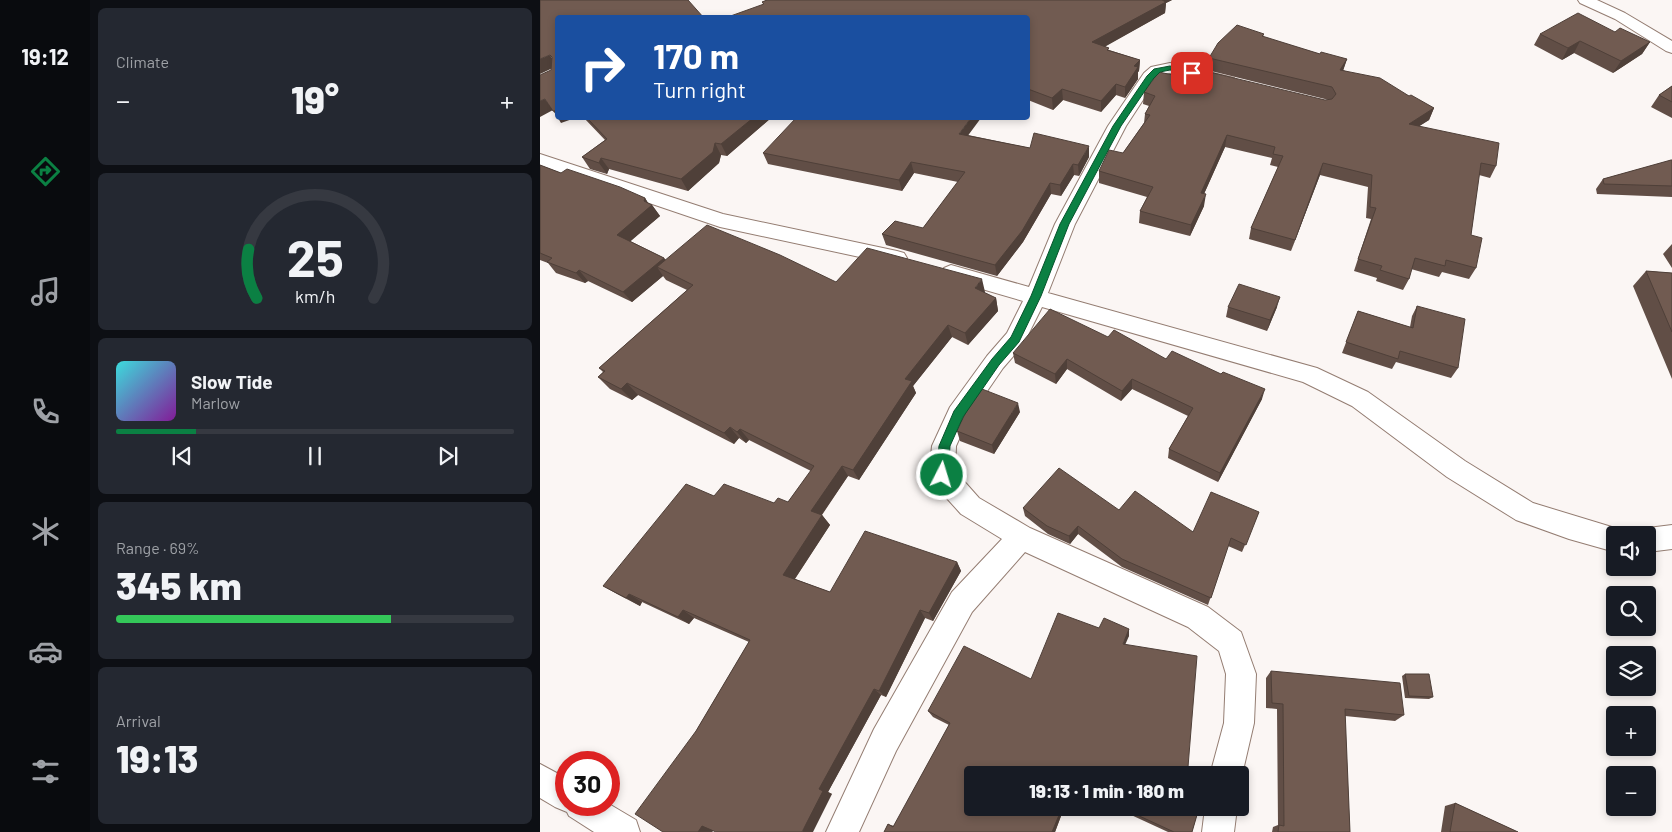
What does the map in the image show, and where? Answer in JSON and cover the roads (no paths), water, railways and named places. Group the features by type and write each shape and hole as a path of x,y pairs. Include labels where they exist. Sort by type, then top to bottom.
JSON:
{"street":[{"path":"1585,0 1620,16 1672,48"},
{"path":"1228,766 1239,723 1241,684 1241,674 1231,642 1198,617 1021,537 970,506 942,475 944,446 958,414 995,362 1015,340 1036,296 1065,224 1117,126 1150,77 1157,70 1170,68 1249,88"},
{"path":"540,160 720,220 889,255 1309,375 1360,399 1456,468 1525,512 1606,537"},
{"path":"842,832 885,740 962,602 1021,537"},
{"path":"1656,539 1672,537"},
{"path":"540,780 555,789"},
{"path":"598,816 624,832"},
{"path":"1218,832 1220,816"}]}
